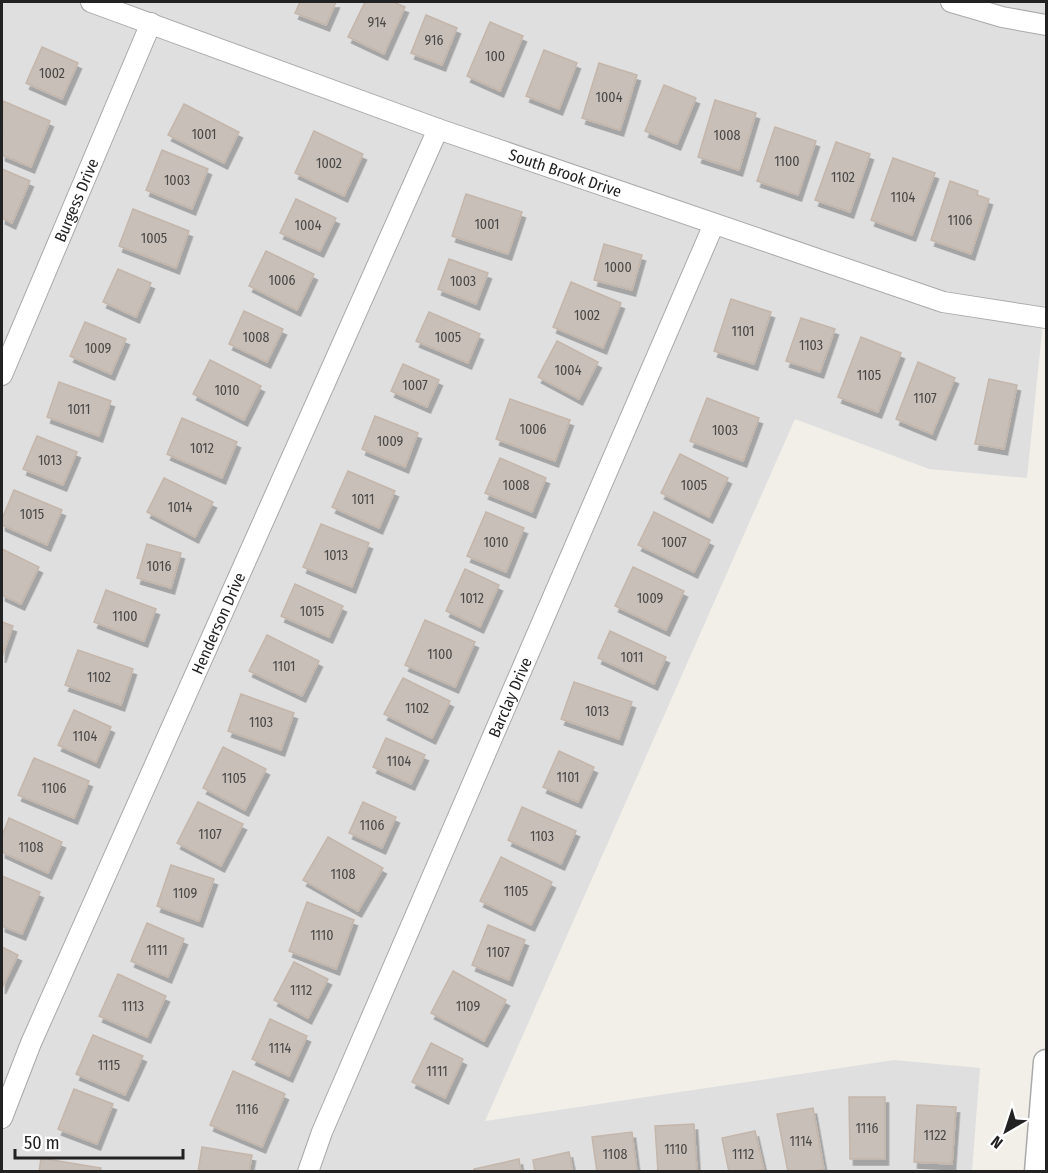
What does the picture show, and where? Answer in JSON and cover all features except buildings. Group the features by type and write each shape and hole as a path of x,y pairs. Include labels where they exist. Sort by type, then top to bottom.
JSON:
{"street":[{"name":"South Brook Drive","path":"91,2 438,129 943,302 1047,318"},
{"path":"951,2 1002,17 1047,25"},
{"name":"Burgess Drive","path":"2,375 151,23"},
{"name":"Henderson Drive","path":"2,1118 31,1043 438,129"},
{"name":"Barclay Drive","path":"308,1172 322,1132 714,224"},
{"path":"1037,1172 1047,1062"}],"shaded area":[{"path":"2,2 1046,2 1046,293 1027,478 929,469 795,419 485,1121 894,1060 980,1068 972,1171 2,1172"}]}
